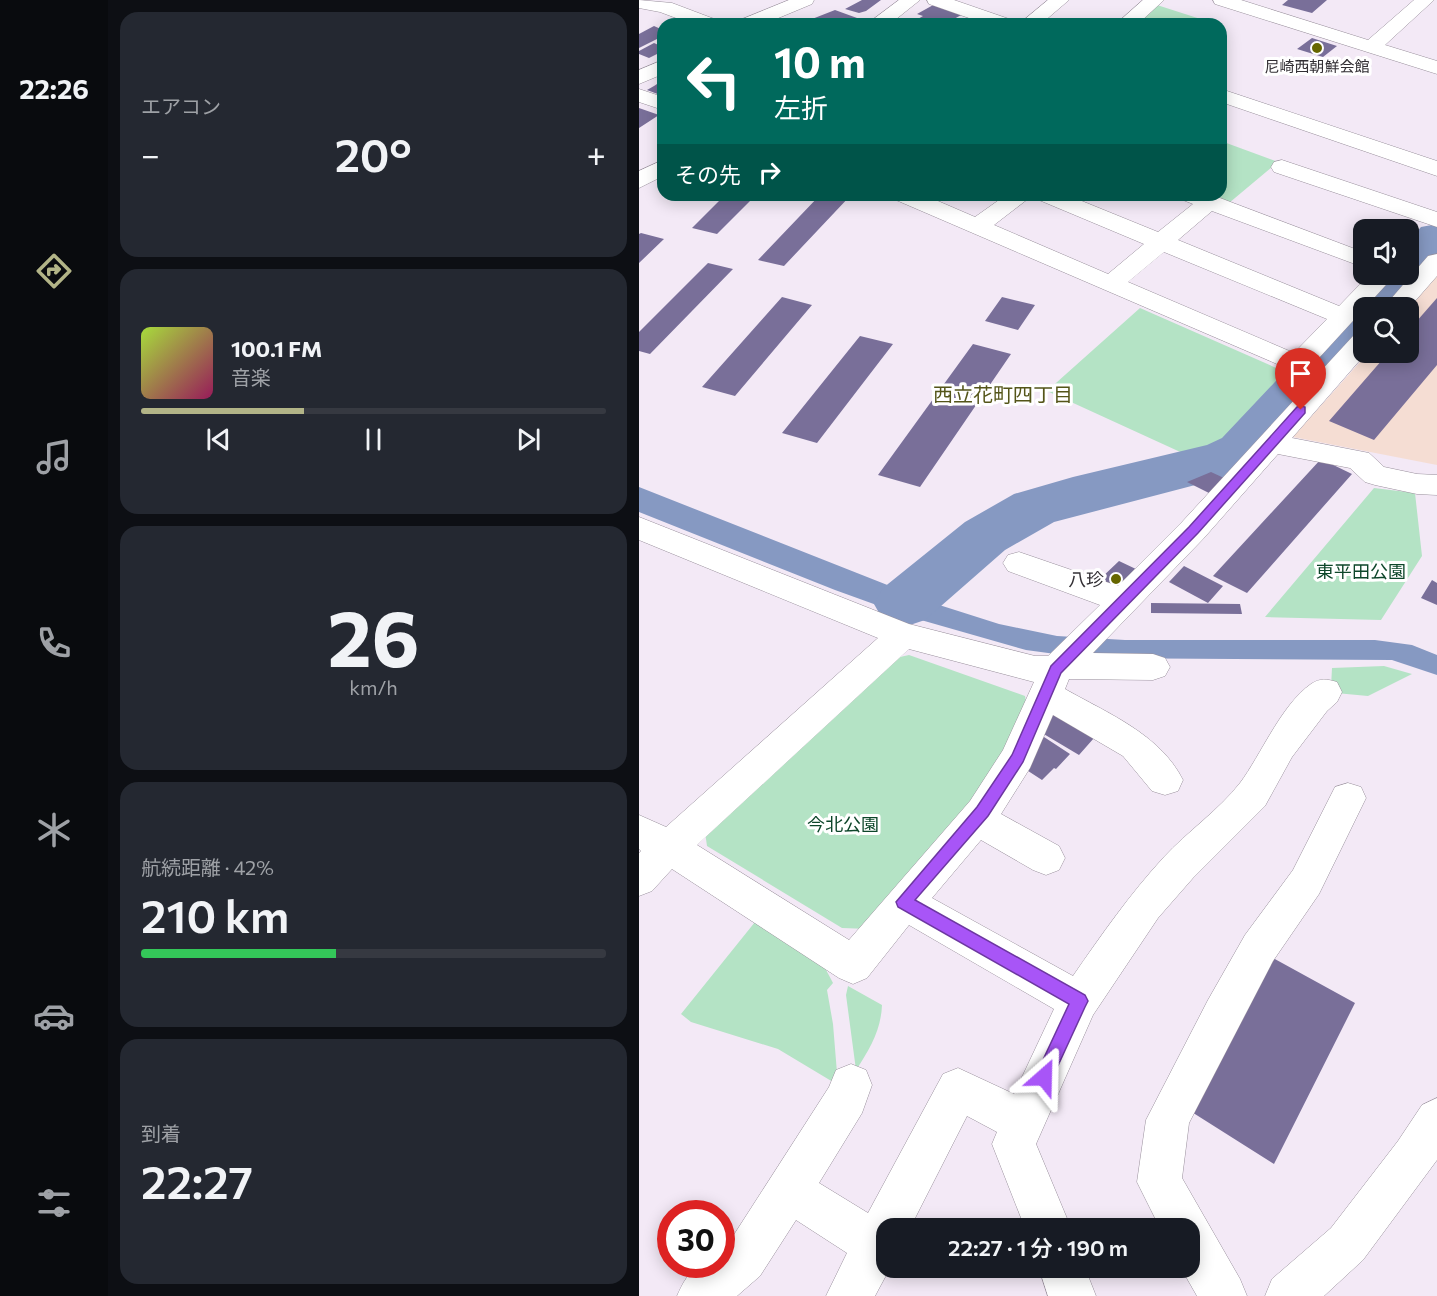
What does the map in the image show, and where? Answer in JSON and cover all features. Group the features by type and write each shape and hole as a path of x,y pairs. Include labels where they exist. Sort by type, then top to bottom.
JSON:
{"street":[{"path":"886,18 911,0"},
{"path":"936,0 988,18"},
{"path":"1037,18 1060,0"},
{"path":"1133,18 1155,0"},
{"path":"1371,47 1425,0"},
{"path":"639,2 665,7 694,18"},
{"path":"758,18 787,2"},
{"path":"1224,9 1243,7 1437,68"},
{"path":"639,78 657,69"},
{"path":"639,96 657,102"},
{"path":"1227,97 1437,169"},
{"path":"1282,167 1437,220"},
{"path":"639,181 657,170"},
{"path":"918,201 1298,364 1374,285"},
{"path":"977,226 1012,201"},
{"path":"1062,201 1344,317"},
{"path":"1111,284 1163,242 1197,201"},
{"path":"1208,201 1353,256"},
{"path":"1419,273 1437,261"},
{"path":"654,839 853,965 904,902 977,819 1017,758 1056,673 1193,530 1353,352"},
{"path":"1270,443 1359,460 1375,475 1437,485"},
{"path":"639,528 903,635 1056,673 1153,667"},
{"path":"1019,563 1091,591 1125,600"},
{"path":"639,879 654,839 903,635"},
{"path":"1056,673 1135,746 1165,780"},
{"path":"1044,1218 1014,1144 1079,1001 1144,906 1180,866 1252,795 1280,747 1315,701 1325,692"},
{"path":"1179,1218 1159,1182 1168,1119 1221,1014 1259,948 1306,882 1348,798"},
{"path":"977,819 1046,858"},
{"path":"904,902 1079,1001"},
{"path":"701,1296 744,1260 847,1098 851,1085"},
{"path":"891,1218 958,1089 1024,1122"},
{"path":"1289,1296 1347,1244 1414,1157 1437,1120"},
{"path":"789,1190 876,1244"},
{"path":"850,1296 876,1247"},
{"path":"1200,1255 1223,1296"},
{"path":"1066,1278 1072,1296"}],"shaded area":[{"path":"1437,275 1437,465 1293,437 1359,363 1419,363 1418,297"}],"green space":[{"path":"1157,5 1197,18 1141,18"},
{"path":"1227,143 1278,162 1229,203 1224,201 1227,201"},
{"path":"1140,308 1290,374 1220,448 1189,456 1047,391"},
{"name":"東平田公園","path":"1374,488 1415,493 1422,556 1381,620 1265,617"},
{"name":"今北公園","path":"909,655 1025,696 1027,707 1006,760 869,929 842,928 707,846 705,832 891,659"},
{"path":"1384,666 1412,674 1368,696 1325,692 1331,687 1332,668"},
{"path":"755,922 824,966 833,983 827,990 833,1024 838,1085 778,1049 691,1022 681,1014"},
{"path":"848,986 882,1005 874,1039 856,1070 846,995"}],"water":[{"path":"639,487 933,603 999,624 1057,636 1125,640 1375,640 1412,645 1437,655 1437,675 1392,660 1085,658 1026,650 907,616 835,590 639,512"}],"building":[{"path":"862,0 881,0 866,11 859,13 845,9"},
{"path":"1288,0 1327,0 1312,13 1282,5"},
{"path":"935,4 963,14 956,18 920,18 923,16 917,14"},
{"path":"835,10 857,18 815,18"},
{"path":"654,26 657,27 657,39 639,48 639,34"},
{"name":"尼崎西朝鮮会館","path":"1312,38 1337,46 1323,57 1297,49"},
{"path":"654,43 657,44 657,54 649,58 639,54 639,51"},
{"path":"657,84 657,94 647,90"},
{"path":"639,108 657,114 657,116 639,128"},
{"path":"719,201 750,201 717,234 692,228"},
{"path":"814,201 845,201 784,266 758,260"},
{"path":"639,234 664,239 639,263"},
{"path":"708,263 733,269 650,354 639,351 639,332"},
{"path":"782,297 812,305 735,396 702,387"},
{"path":"1002,297 1035,305 1018,330 985,321"},
{"path":"1437,298 1437,365 1374,440 1329,421 1379,363 1419,363 1419,319"},
{"path":"860,336 893,344 817,443 782,433"},
{"path":"973,344 1011,354 920,487 878,475"},
{"path":"1321,459 1352,474 1247,593 1213,576"},
{"path":"1211,472 1224,478 1209,493 1187,482"},
{"path":"1119,561 1138,570 1120,589 1099,580"},
{"path":"1184,566 1223,586 1208,603 1169,582"},
{"path":"1432,580 1437,583 1437,605 1421,598"},
{"path":"1151,603 1240,604 1242,614 1151,613"},
{"path":"1053,713 1094,738 1079,755 1037,730"},
{"path":"1044,737 1070,754 1042,780 1022,767 1030,752"},
{"path":"1273,958 1355,1003 1274,1164 1187,1109"}],"waterway":[{"path":"1419,257 1437,237"},
{"path":"1382,297 1393,285"},
{"path":"904,604 985,536 1034,508 1073,496 1222,460 1241,451 1353,328"}],"place":[{"name":"尼崎西朝鮮会館","path":"1317,48"},
{"name":"八珍","path":"1116,579"}],"district":[{"name":"西立花町四丁目","path":"1003,394"}],"route":[{"path":"1044,1077 1079,1001 904,902 983,812 1017,758 1056,670 1193,530 1301,410"}]}
